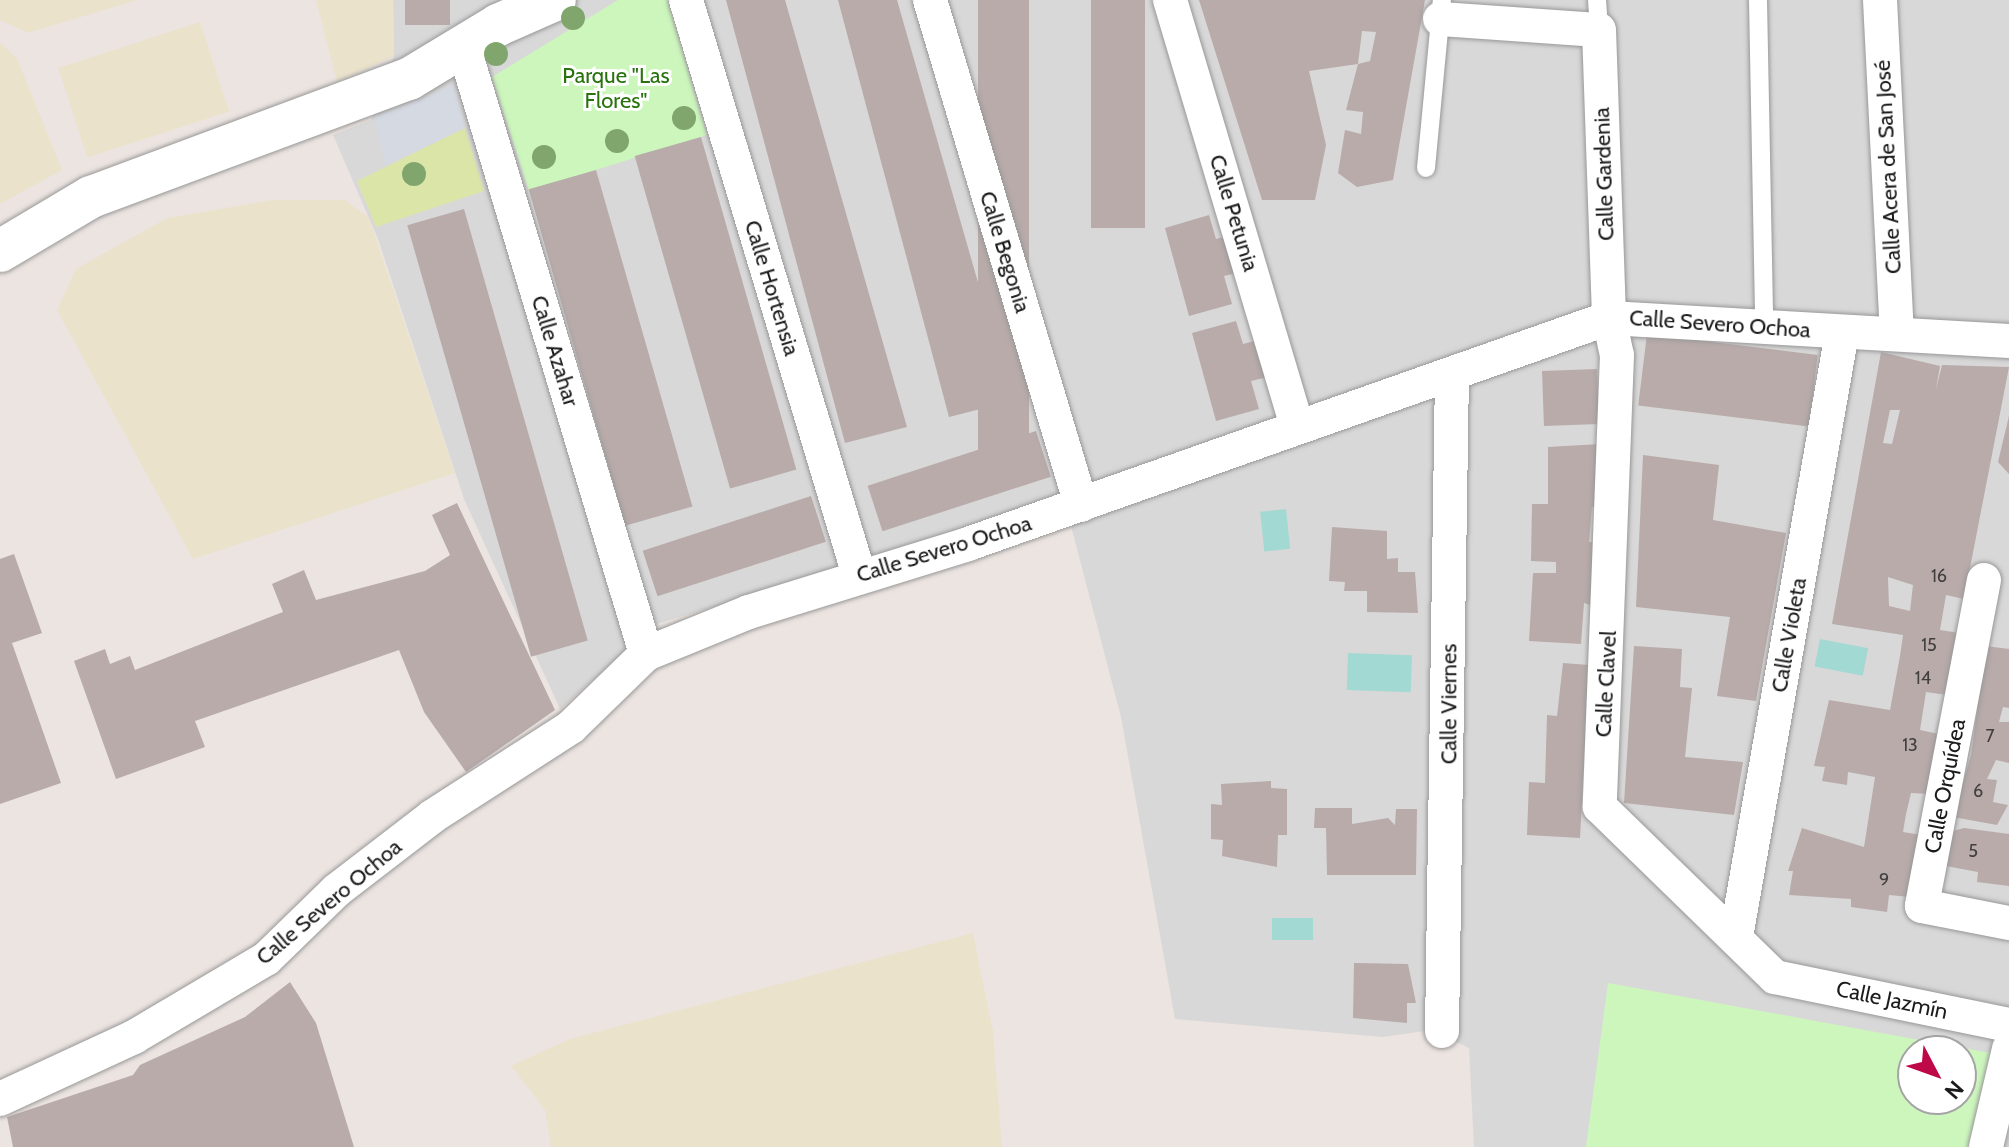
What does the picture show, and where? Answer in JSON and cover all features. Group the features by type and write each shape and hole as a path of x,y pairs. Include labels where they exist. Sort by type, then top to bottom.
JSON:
{"street":[{"path":"0,251 91,197 339,107 464,48 498,12 555,0"},
{"name":"Calle Hortensia","path":"686,0 859,575"},
{"name":"Calle Begonia","path":"930,0 1081,505"},
{"name":"Calle Petunia","path":"1170,0 1297,425"},
{"name":"Calle Acera de San José","path":"1880,0 1897,333"},
{"name":"Calle Gardenia","path":"1441,10 1598,15 1609,318"},
{"name":"Calle Azahar","path":"464,48 646,654"},
{"name":"Calle Severo Ochoa","path":"0,1099 134,1037 266,959 337,890 433,816 571,727 646,654 859,575 1081,505 1297,425 1452,376 1609,318 1764,323 1842,333 1897,333 2009,341"},
{"name":"Calle Clavel","path":"1609,318 1617,355 1617,450 1600,807 1775,977"},
{"name":"Calle Violeta","path":"1736,937 1842,333"},
{"name":"Calle Viernes","path":"1442,1031 1452,376"},
{"name":"Calle Orquídea","path":"1984,580 1922,906 2009,923"},
{"name":"Calle Jazmín","path":"1775,977 2009,1025"},
{"path":"1986,1147 2009,1049"}],"lane":[{"path":"1758,0 1764,323"},
{"name":"Calle Gardenia","path":"1426,168 1441,10"}],"shaded area":[{"path":"0,0 137,0 28,33 0,20"},
{"path":"316,0 393,0 394,56 337,82"},
{"path":"393,0 2009,0 2009,1147 1474,1147 1469,1048 1431,1030 1383,1037 1175,1019 1121,717 1065,503 656,624 560,709 464,499 378,239 333,135 371,120 394,56"},
{"path":"200,22 229,111 87,157 58,68"},
{"path":"0,43 17,58 62,170 0,204"},
{"path":"453,85 465,128 386,165 374,118"},
{"path":"272,200 345,200 369,218 455,473 193,559 57,310 76,269 167,218"},
{"path":"973,933 993,1031 1002,1147 551,1147 545,1110 511,1066 570,1039"}],"green space":[{"name":"Parque \"Las Flores\"","path":"618,0 668,0 707,135 529,191 492,77"},
{"path":"465,128 484,191 376,227 357,181"},
{"path":"1608,983 1897,1036 1897,1115 1977,1115 1977,1051 1996,1054 1976,1147 1586,1147"}],"water":[{"path":"1286,509 1290,549 1264,551 1260,512"},
{"path":"1820,639 1868,648 1863,676 1815,666"},
{"path":"1348,653 1412,655 1411,692 1347,690"},
{"path":"1272,918 1313,918 1313,940 1272,940"}],"building":[{"path":"405,0 450,0 450,25 405,25"},
{"path":"726,0 785,0 907,427 845,443"},
{"path":"838,0 897,0 1012,401 949,417"},
{"path":"978,0 1029,0 1029,481 978,481"},
{"path":"1091,0 1145,0 1145,228 1091,228"},
{"path":"1199,0 1425,0 1393,180 1357,187 1338,173 1345,130 1361,134 1363,112 1346,110 1358,64 1309,71 1326,145 1315,200 1262,200","holes":["1362,31 1376,32 1370,61 1358,64"]},
{"path":"701,137 796,470 730,489 635,156"},
{"path":"596,170 692,506 625,526 529,189"},
{"path":"464,209 588,641 531,657 407,225"},
{"path":"1209,215 1216,239 1231,235 1241,272 1224,276 1232,304 1189,316 1165,228"},
{"path":"1236,321 1243,344 1258,340 1268,377 1251,381 1259,409 1216,421 1192,333"},
{"path":"1647,334 1818,355 1809,426 1638,405"},
{"path":"1881,352 1940,366 1936,389 1942,365 2009,367 1964,599 1946,595 1940,630 1959,633 1947,695 1926,692 1920,730 1939,734 1929,794 1911,793 1906,814 1903,832 1921,835 1910,897 1889,895 1887,912 1851,907 1851,899 1789,895 1793,871 1788,871 1802,828 1864,847 1875,777 1848,772 1847,785 1822,781 1825,767 1814,766 1829,700 1890,710 1900,656 1903,635 1832,624","holes":["1890,410 1900,410 1892,444 1883,443","1888,577 1913,585 1910,611 1889,606"]},
{"path":"1597,369 1599,424 1544,426 1542,371"},
{"path":"2009,416 2009,474 1998,462"},
{"path":"1036,431 1051,477 882,531 868,486"},
{"path":"1600,444 1600,508 1592,507 1589,542 1598,542 1593,606 1584,603 1581,644 1529,641 1533,573 1556,573 1556,562 1531,561 1532,504 1548,504 1548,447"},
{"path":"1643,455 1719,465 1713,520 1786,533 1756,701 1717,696 1730,617 1636,607"},
{"path":"811,496 826,542 657,596 643,551"},
{"path":"457,503 555,710 466,772 424,712 399,650 195,721 205,747 116,779 74,661 105,649 110,664 130,656 135,670 283,612 272,584 304,570 316,600 425,571 450,555 432,515"},
{"path":"1332,527 1387,531 1387,559 1398,558 1398,572 1415,572 1418,613 1367,612 1367,591 1344,591 1345,582 1329,581"},
{"path":"14,554 42,633 12,643 61,783 0,804 0,559"},
{"path":"1634,646 1682,649 1680,687 1692,688 1685,757 1743,762 1734,815 1624,803"},
{"path":"1986,646 2009,649 2009,708 2003,707 1999,722 2009,722 2009,763 1996,760 1987,779 1997,780 1993,802 2008,805 1997,825 1953,817 1971,755"},
{"path":"1563,663 1589,665 1580,838 1527,835 1529,782 1545,783 1547,715 1557,716"},
{"path":"1271,781 1271,788 1287,789 1287,835 1278,835 1277,867 1222,856 1223,840 1211,839 1211,804 1222,805 1221,784"},
{"path":"1315,808 1352,808 1352,824 1388,818 1395,825 1396,809 1417,809 1416,875 1327,875 1326,828 1314,828"},
{"path":"1964,828 2009,834 2009,886 1977,882 1978,872 1946,866 1953,831"},
{"path":"1354,963 1408,964 1416,1003 1407,1003 1407,1023 1353,1018"},
{"path":"290,982 316,1023 354,1147 13,1147 7,1117 133,1075 140,1065 245,1017"}]}
